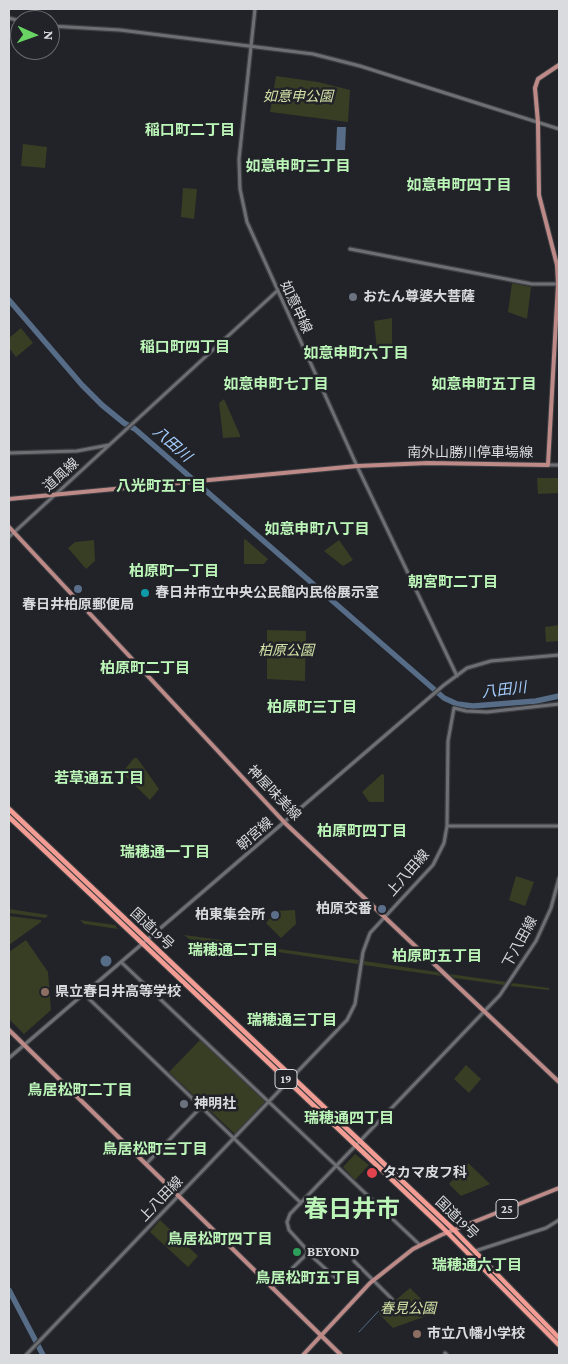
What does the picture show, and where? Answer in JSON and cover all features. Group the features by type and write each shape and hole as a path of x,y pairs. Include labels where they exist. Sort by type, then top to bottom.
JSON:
{"highway":[{"name":"国道19号","path":"9,809 148,940 358,1144 559,1345"},
{"name":"国道19号","path":"9,817 143,944 290,1079"},
{"name":"国道19号","path":"358,1144 454,1230 559,1338"}],"main road":[{"name":"南外山勝川停車場線","path":"9,499 357,466 428,463 548,464 559,283 539,195 538,123 535,84 559,64"},
{"name":"神屋味美線","path":"9,527 285,822 384,917 486,1010 559,1082"},
{"path":"9,1030 341,1355"},
{"name":"25","path":"303,1355 373,1280 420,1245 559,1188"}],"street":[{"name":"如意申線","path":"255,9 240,142 239,181 247,222 357,466 457,676"},
{"path":"60,27 120,30 337,59 559,130"},
{"path":"350,249 532,284 559,283"},
{"name":"道風線","path":"9,537 277,291"},
{"path":"9,453 77,451 109,445"},
{"path":"548,464 559,465"},
{"name":"朝宮線","path":"9,1058 467,668 482,663 559,654"},
{"name":"上八田線","path":"26,1355 332,1037 350,1014 356,998 365,944 372,929 433,865 444,844 447,826 448,742 454,708 487,712 559,704"},
{"path":"447,826 559,826"},
{"name":"下八田線","path":"308,1251 288,1226 289,1216 486,1010 511,981 536,940 551,908 559,878"},
{"path":"122,962 420,1245"},
{"path":"84,994 300,1203"},
{"path":"146,1164 201,1107"},
{"path":"475,1251 546,1228 559,1220"},
{"path":"272,1288 312,1248"},
{"path":"308,1251 337,1279"},
{"path":"354,1261 392,1299"}],"green space":[{"name":"如意申公園","path":"276,76 318,82 350,90 348,122 270,112"},
{"path":"23,144 47,147 45,168 21,166"},
{"path":"183,188 197,189 194,219 181,217"},
{"path":"512,283 531,287 527,319 508,312"},
{"path":"392,318 392,347 377,349 374,321"},
{"path":"21,328 33,343 16,357 9,348 9,338"},
{"path":"224,399 240,437 223,438 219,403"},
{"path":"537,478 558,478 559,493 538,494"},
{"path":"245,539 268,559 264,564 244,564"},
{"path":"94,540 95,561 86,569 68,548 75,542"},
{"path":"339,540 353,560 343,566 324,551"},
{"path":"559,625 559,641 546,642 545,627"},
{"name":"柏原公園","path":"267,630 306,631 305,681 267,679"},
{"path":"134,758 137,758 159,789 150,800 122,773"},
{"path":"382,774 384,775 384,802 369,802 362,792"},
{"path":"9,812 107,905 138,936 9,814"},
{"path":"516,876 534,882 525,906 509,900"},
{"path":"9,909 48,915 46,918 9,913"},
{"path":"295,910 296,924 281,938 266,923 276,911"},
{"path":"9,916 41,920 41,922 9,945"},
{"path":"80,920 115,925 118,929 84,924"},
{"path":"184,935 251,944 256,949 189,939"},
{"path":"26,940 48,972 51,1010 24,1034 9,1019 9,952"},
{"path":"152,948 264,1054 283,1074"},
{"path":"279,949 359,960 358,964 278,952"},
{"path":"364,961 437,972 442,976 364,965"},
{"path":"449,974 507,982 504,985 454,978"},
{"path":"513,983 549,988 549,990 510,986"},
{"path":"201,1039 266,1101 235,1134 169,1072"},
{"path":"466,1065 481,1079 469,1093 454,1079"},
{"path":"364,1149 423,1203 442,1223 384,1169"},
{"path":"355,1154 369,1165 355,1180 343,1167"},
{"path":"468,1163 490,1184 461,1196 449,1184"},
{"path":"160,1220 198,1256 188,1267 150,1232"},
{"name":"春見公園","path":"410,1288 435,1313 393,1328 379,1314"}],"water":[{"path":"337,127 346,127 345,150 336,150"},
{"path":"106,955 112,961 106,967 100,961"}],"waterway":[{"name":"八田川","path":"9,300 82,385 102,405 124,423 135,429 444,698 457,704 473,706 536,701 559,696"},
{"path":"9,1290 43,1355"},
{"path":"359,1332 387,1302"}],"place":[{"name":"おたん尊婆大菩薩","path":"353,297"},
{"name":"春日井柏原郵便局","path":"78,589"},
{"name":"春日井市立中央公民館内民俗展示室","path":"145,593"},
{"name":"柏原交番","path":"382,909"},
{"name":"柏東集会所","path":"275,915"},
{"name":"県立春日井高等学校","path":"45,992"},
{"name":"神明社","path":"184,1104"},
{"name":"タカマ皮フ科","path":"372,1173"},
{"name":"BEYOND","path":"297,1252"},
{"name":"市立八幡小学校","path":"417,1334"}],"district":[{"name":"稲口町二丁目","path":"190,130"},
{"name":"如意申町三丁目","path":"298,166"},
{"name":"如意申町四丁目","path":"459,185"},
{"name":"稲口町四丁目","path":"185,347"},
{"name":"如意申町六丁目","path":"356,353"},
{"name":"如意申町七丁目","path":"276,384"},
{"name":"如意申町五丁目","path":"484,384"},
{"name":"八光町五丁目","path":"161,486"},
{"name":"如意申町八丁目","path":"317,529"},
{"name":"柏原町一丁目","path":"174,571"},
{"name":"朝宮町二丁目","path":"453,582"},
{"name":"柏原町二丁目","path":"145,668"},
{"name":"柏原町三丁目","path":"312,707"},
{"name":"若草通五丁目","path":"99,778"},
{"name":"柏原町四丁目","path":"362,831"},
{"name":"瑞穂通一丁目","path":"165,852"},
{"name":"瑞穂通二丁目","path":"233,950"},
{"name":"柏原町五丁目","path":"437,956"},
{"name":"瑞穂通三丁目","path":"292,1020"},
{"name":"鳥居松町二丁目","path":"80,1090"},
{"name":"瑞穂通四丁目","path":"349,1118"},
{"name":"鳥居松町三丁目","path":"155,1149"},
{"name":"春日井市","path":"352,1210"},
{"name":"鳥居松町四丁目","path":"220,1239"},
{"name":"瑞穂通六丁目","path":"477,1265"},
{"name":"鳥居松町五丁目","path":"308,1278"}]}
